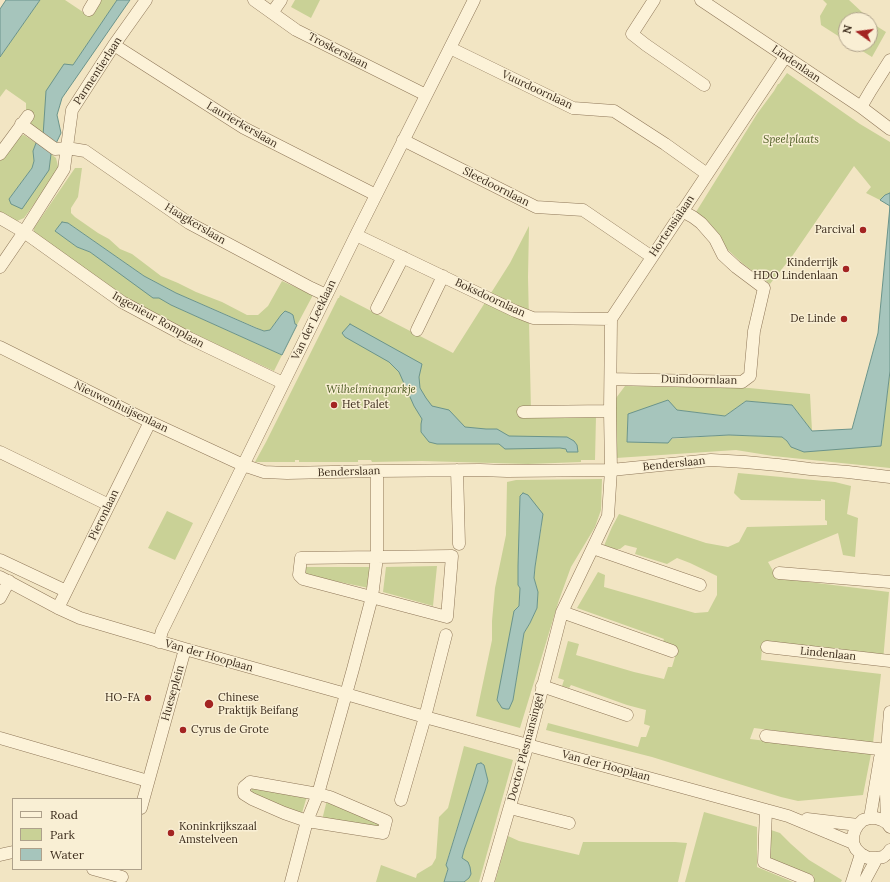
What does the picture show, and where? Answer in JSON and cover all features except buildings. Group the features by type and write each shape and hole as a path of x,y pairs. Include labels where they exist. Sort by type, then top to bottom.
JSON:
{"street":[{"name":"Parmentierlaan","path":"0,267 64,169 61,148 72,110 114,45 146,0"},
{"name":"Troskerslaan","path":"254,0 296,30 426,95"},
{"path":"272,13 281,0"},
{"name":"Van der Leeklaan","path":"158,642 162,631 356,234 474,0"},
{"path":"654,0 632,34 704,85"},
{"name":"Lindenlaan","path":"701,0 784,57 861,107 890,129"},
{"name":"Laurierkerslaan","path":"114,45 244,128 376,195"},
{"name":"Vuurdoornlaan","path":"450,48 573,108 614,111 665,144 707,174"},
{"name":"Hortensialaan","path":"611,318 784,57"},
{"path":"861,107 890,60"},
{"path":"0,154 24,120 35,134 61,148"},
{"name":"Sleedoornlaan","path":"403,140 536,207 583,210 652,257"},
{"name":"Haagkerslaan","path":"61,148 85,151 189,223 326,295"},
{"name":"Duindoornlaan","path":"611,379 742,382 750,376 754,331 764,288 723,255 715,239 701,223 682,211"},
{"name":"Ingenieur Romplaan","path":"0,218 24,232 122,302 189,338 283,383"},
{"name":"Boksdoornlaan","path":"356,234 515,311 533,318 611,318"},
{"path":"376,308 403,257"},
{"name":"Boksdoornlaan","path":"417,330 443,276"},
{"path":"611,318 611,470"},
{"name":"Nieuwenhuijsenlaan","path":"0,347 150,422 243,465"},
{"path":"523,412 610,411"},
{"name":"Pieronlaan","path":"58,608 150,422"},
{"path":"0,452 109,505"},
{"name":"Benderslaan","path":"243,465 264,472 287,473 457,470 611,470 711,460 778,465 890,477"},
{"path":"457,470 459,544"},
{"name":"Doctor Plesmansingel","path":"488,882 528,744 562,612 608,516 611,470"},
{"path":"291,882 307,821 318,794 372,597 377,557 377,471"},
{"path":"593,548 700,585"},
{"path":"452,556 447,617 303,579 299,575 301,558 377,557 452,556"},
{"path":"0,560 66,591"},
{"path":"779,573 890,582"},
{"path":"0,598 4,579"},
{"name":"Van der Hooplaan","path":"4,579 80,618 158,642 425,717 788,816 853,843"},
{"path":"562,612 672,651"},
{"path":"401,800 425,717 446,635"},
{"name":"Lindenlaan","path":"767,648 890,661"},
{"name":"Hueseplein","path":"142,804 185,649"},
{"name":"Doctor Plesmansingel","path":"542,686 628,715"},
{"path":"888,825 886,793 889,770 886,750 890,712"},
{"path":"766,736 886,750"},
{"path":"0,738 148,781"},
{"path":"870,818 880,758 886,750"},
{"path":"250,782 318,794 330,797 386,821 383,832 307,821 252,799 244,794 244,787 250,782"},
{"name":"Doctor Plesmansingel","path":"510,808 569,823"},
{"path":"766,810 764,862 808,880"},
{"name":"Van der Hooplaan","path":"788,816 858,824"},
{"path":"888,825 882,820 876,818 863,820 854,830 853,843 856,849 868,858 883,857 889,852"},
{"path":"0,855 12,852"},
{"path":"852,882 861,854"},
{"path":"864,882 877,858"},
{"path":"97,870 122,876"}],"green space":[{"path":"40,0 65,0 89,16 100,0 117,0 73,65 43,136 26,119 26,103 6,89 0,97 0,57"},
{"path":"295,0 320,0 311,18 291,7"},
{"path":"823,0 849,0 862,12 838,12 838,36 821,25 820,16 827,4"},
{"path":"878,27 886,32 878,46"},
{"path":"864,52 875,52 872,57"},
{"name":"Speelplaats","path":"787,73 860,124 890,142 890,193 885,195 880,200 866,193 871,187 854,166 793,255 770,284 742,263 727,249 719,234 696,212 757,114"},
{"path":"24,135 36,143 33,151 34,161 32,168 9,199 49,170 51,154 56,158 59,170 24,218 17,221 0,212 0,161 17,136"},
{"path":"75,168 82,168 78,197 71,208 71,213 98,233 109,239 120,249 132,254 161,276 222,302 247,315 258,315 268,306 282,281 313,295 297,325 295,324 293,315 281,315 270,330 264,331 176,293 144,276 68,223 55,230 77,247 90,252 171,305 282,355 274,371 155,316 34,234 34,228"},
{"name":"Wilhelminaparkje","path":"529,226 528,277 531,411 596,416 595,460 528,464 422,461 372,462 371,460 358,460 358,462 299,462 299,460 295,460 295,462 255,462 340,295 453,353 510,263"},
{"path":"890,371 890,468 773,456 736,450 616,458 616,398 625,386 749,388 810,394 812,431 792,405 746,401 725,416 677,410 628,414 627,442 729,435 782,437 791,447 881,446"},
{"path":"738,473 835,482 851,486 847,514 858,518 855,557 843,555 838,533 768,562 777,578 889,592 883,661 762,649 761,660 881,674 873,743 754,728 750,739 871,754 863,795 798,801 652,757 546,730 548,723 638,747 641,737 646,737 650,726 644,724 646,710 627,705 571,685 569,688 562,686 564,680 558,678 568,641 579,644 576,655 634,672 664,679 668,667 672,667 675,657 658,651 664,639 577,608 598,572 605,575 604,587 695,613 708,612 717,595 717,576 690,563 677,558 667,564 635,554 637,548 625,545 620,549 603,548 619,514 706,543 728,547 739,542 747,527 827,525 827,521 825,520 825,500 741,500 734,493"},
{"path":"602,479 601,510 595,527 571,567 559,600 520,728 476,716 492,640 495,588 506,535 507,482 516,480","holes":["520,496 542,523 534,578 538,592 537,608 524,633 513,700 514,611 519,607 520,588 518,585"]},
{"path":"167,511 193,523 175,560 148,548"},
{"path":"437,566 433,606 383,592 386,567"},
{"path":"305,567 370,567 369,588 305,575"},
{"path":"464,746 513,760 479,882 464,882 469,878 470,867 462,858 488,782 484,765 481,763 477,764 446,864 448,868 444,882 376,882 381,865 416,878 417,874 432,865 436,858 439,817 448,808"},
{"path":"263,788 307,796 302,813 260,799 250,794 252,789"},
{"path":"327,800 379,822 378,829 322,820"},
{"path":"704,812 757,827 757,867 793,882 685,882"},
{"path":"771,830 780,833 809,860 842,880 841,882 812,882 814,876 769,858"},
{"path":"508,836 519,841 579,855 583,842 687,843 678,882 495,882"}],"water":[{"path":"6,0 40,0 0,57 0,9"},
{"path":"117,0 130,0 62,98 57,115 61,133 51,154 49,170 22,209 11,204 9,199 32,168 34,161 33,151 36,143 43,136 46,91 64,64 73,65"},
{"path":"890,193 890,206 880,200 885,195"},
{"path":"890,206 890,371 881,446 804,452 791,447 782,437 729,435 672,438 668,443 627,442 628,414 668,400 677,410 725,416 746,401 792,405 812,431 852,429 878,333"},
{"path":"62,222 68,223 144,276 176,293 256,328 264,331 270,330 285,311 290,313 293,315 295,324 297,325 282,355 171,305 159,298 153,298 90,252 77,247 55,231"},
{"path":"350,324 422,364 419,377 420,388 426,398 432,406 449,410 465,427 497,429 509,436 567,437 574,441 577,445 578,452 567,452 566,449 560,448 505,449 499,444 437,444 429,442 421,432 422,419 414,406 399,372 389,362 345,337 342,333"},
{"path":"523,493 528,495 543,514 534,578 538,592 537,608 524,633 513,700 509,709 506,709 502,708 497,700 514,611 519,606 520,588 518,585 518,566 520,496"},
{"path":"481,763 484,765 488,781 462,858 468,862 471,874 464,882 444,882 448,869 446,865 477,764"}],"place":[{"name":"Parcival","path":"863,230"},
{"name":"Kinderrijk HDO Lindenlaan","path":"846,269"},
{"name":"De Linde","path":"844,319"},
{"name":"Het Palet","path":"334,405"},
{"name":"HO-FA","path":"148,698"},
{"name":"Chinese Praktijk Beifang","path":"209,704"},
{"name":"Cyrus de Grote","path":"183,730"},
{"name":"Koninkrijkszaal Amstelveen","path":"171,833"}]}
